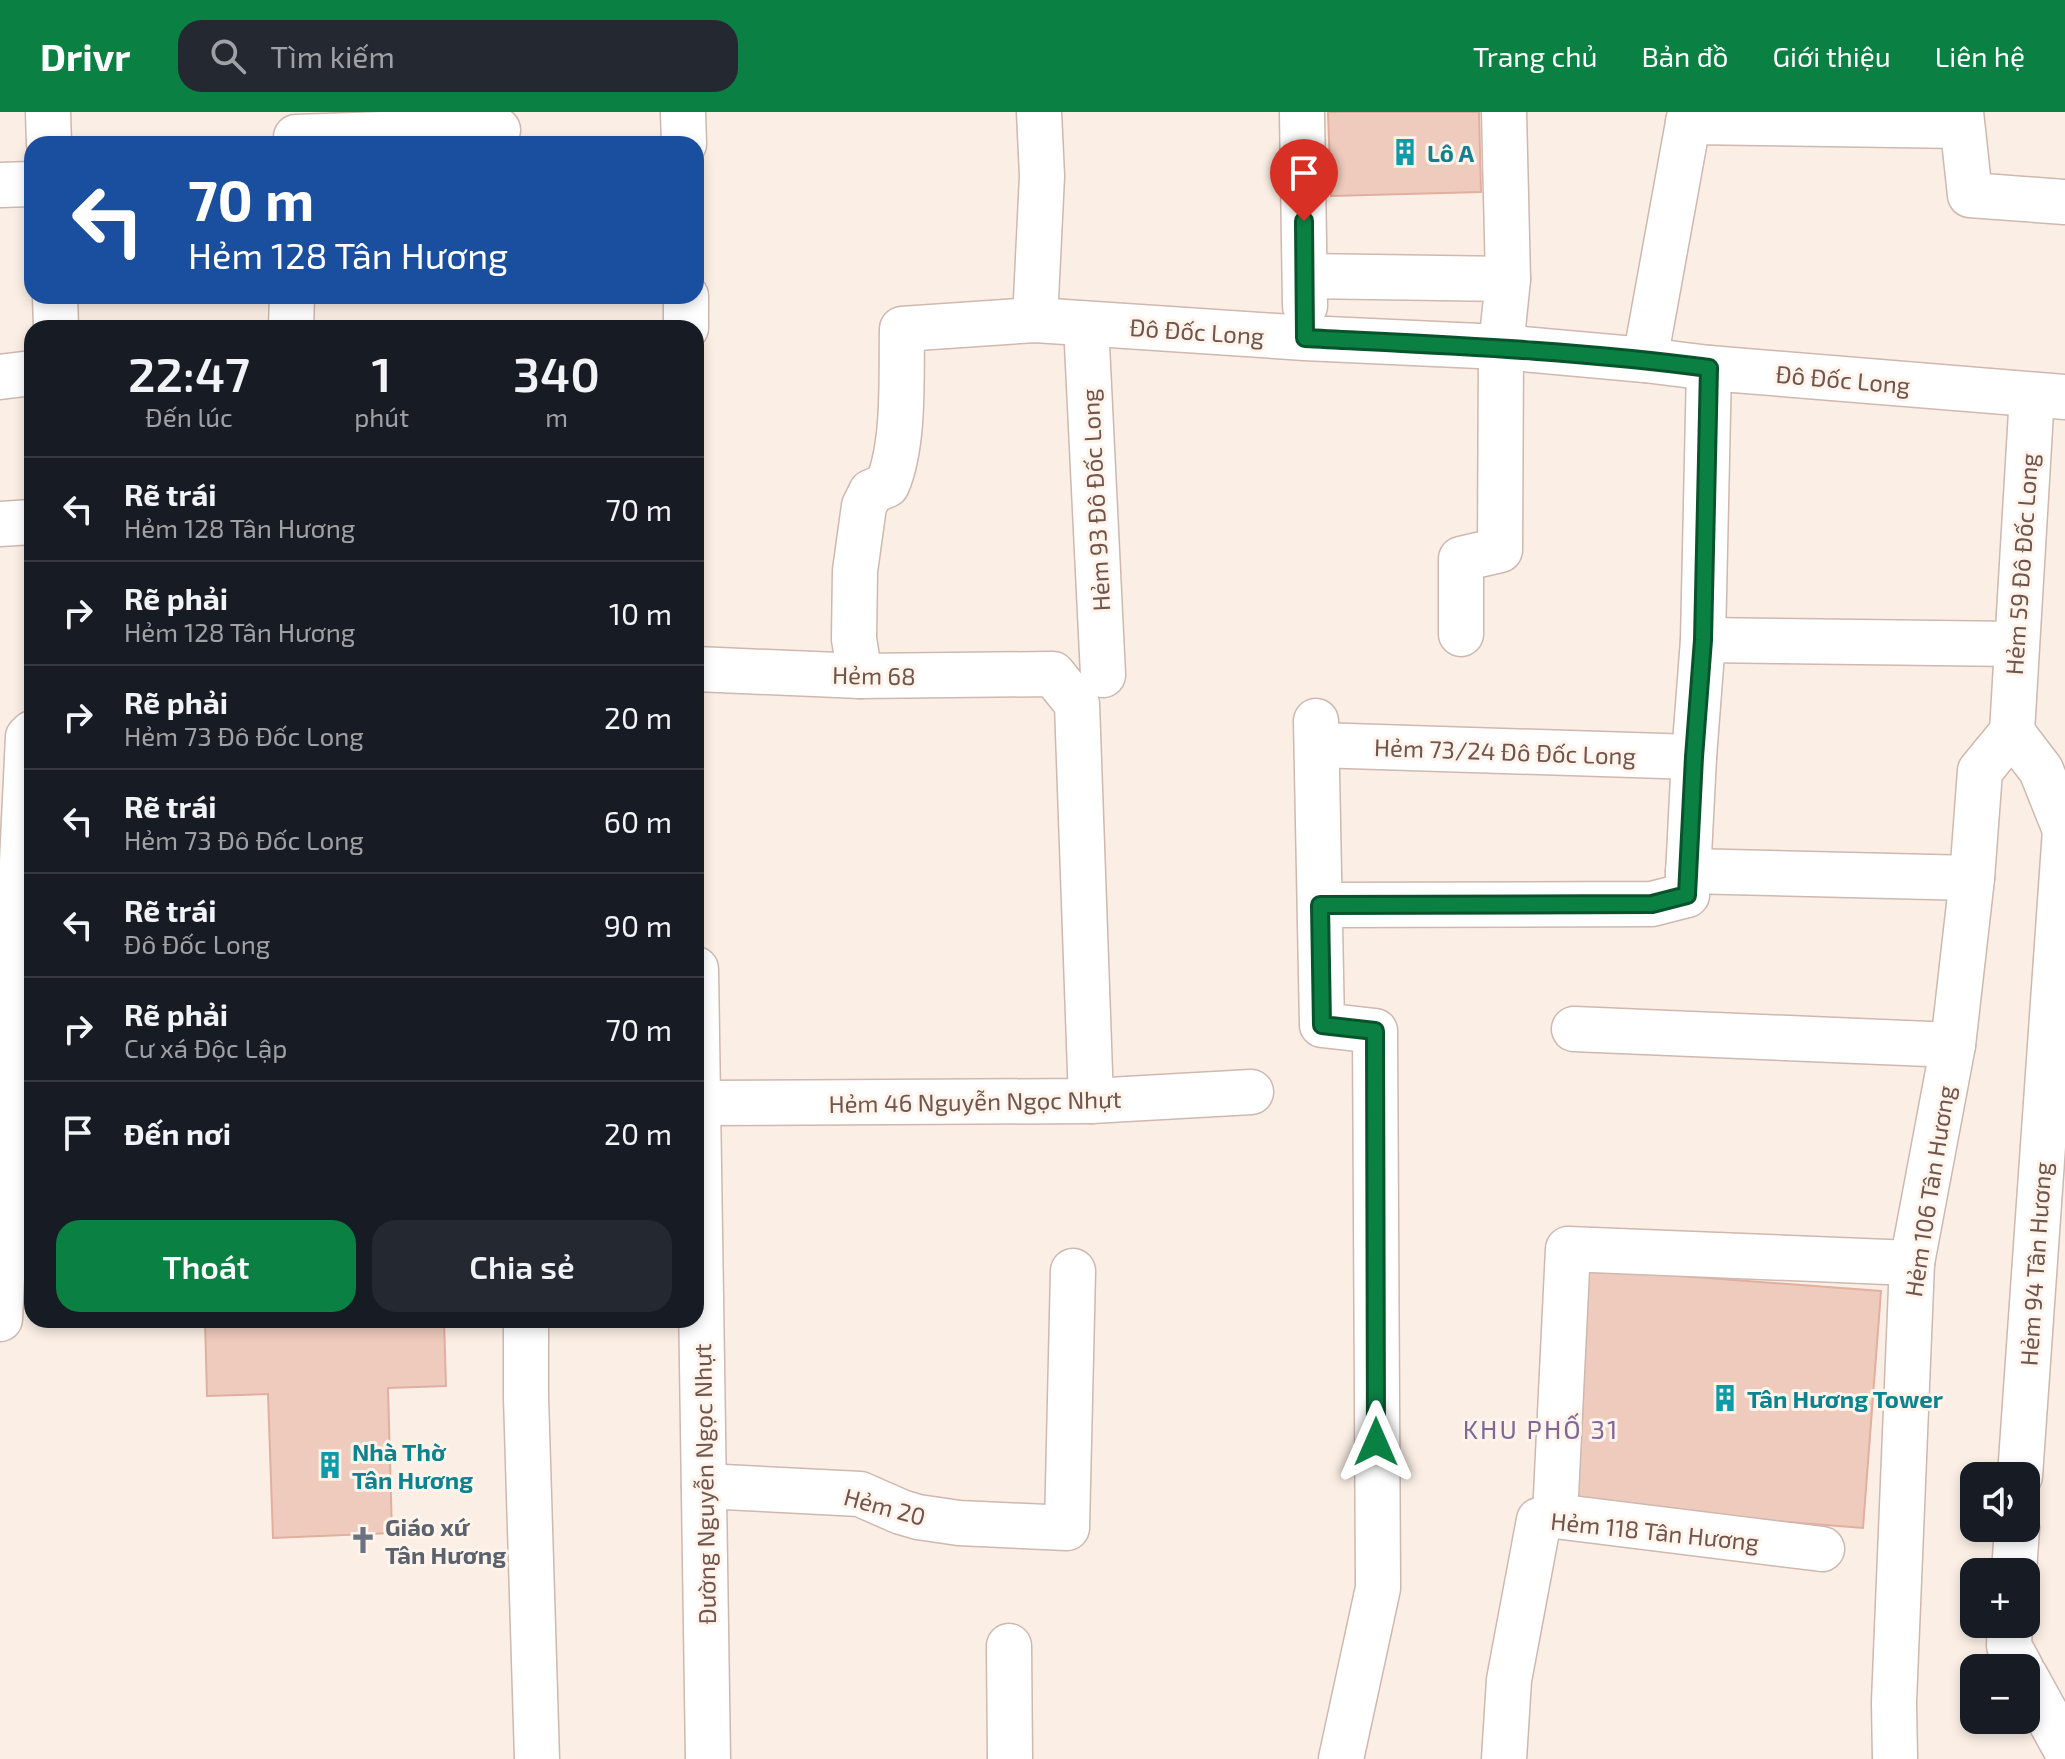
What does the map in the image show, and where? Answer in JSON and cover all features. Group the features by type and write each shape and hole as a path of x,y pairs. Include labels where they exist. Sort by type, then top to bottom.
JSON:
{"street":[{"path":"48,112 49,136"},
{"path":"683,112 684,136"},
{"path":"1035,320 1042,176 1039,112"},
{"path":"1302,112 1305,338"},
{"path":"1461,634 1461,559 1500,550 1501,347 1508,279 1504,112"},
{"path":"1645,360 1689,117 1961,119 1970,195 2065,202"},
{"path":"296,131 393,123 498,130"},
{"path":"0,185 24,184"},
{"path":"1305,276 1508,279"},
{"name":"Đô Đốc Long","path":"860,676 854,639 855,571 864,506 871,492 887,485 892,472 899,432 902,329 1035,320 1501,347 2048,396"},
{"name":"Hẻm 93 Đô Đốc Long","path":"1086,324 1077,685 1091,1101"},
{"path":"1341,1759 1378,1588 1375,1031 1322,1025 1320,905 1652,904 1687,895 1703,640 1709,368"},
{"path":"0,377 24,374"},
{"name":"Hẻm 59 Đô Đốc Long","path":"2012,732 2016,644 2048,396"},
{"path":"0,524 24,522"},
{"path":"1703,640 2016,644"},
{"name":"Hẻm 68","path":"704,669 1077,685"},
{"name":"Hẻm 106 Tân Hương","path":"1895,1759 1894,1702 1912,1263 1953,1045 1972,878 1980,771 2012,732"},
{"name":"Hẻm 94 Tân Hương","path":"2012,732 2041,770 2065,830 2021,1462"},
{"name":"Hẻm 73/24 Đô Đốc Long","path":"1320,905 1316,733 1694,757"},
{"path":"0,1319 7,1038 24,794"},
{"path":"1688,871 1972,878"},
{"path":"1574,1029 1953,1045"},
{"name":"Hẻm 46 Nguyễn Ngọc Nhựt","path":"704,1103 1091,1101 1251,1092"},
{"path":"1555,1516 1568,1249 1912,1263"},
{"name":"Hẻm 20","path":"704,1486 860,1494 918,1517 959,1523 1067,1528 1073,1271"},
{"path":"526,1328 537,1759"},
{"name":"Đường Nguyễn Ngọc Nhựt","path":"702,1328 708,1759"},
{"name":"Hẻm 118 Tân Hương","path":"1504,1759 1509,1680 1539,1520 1555,1516 1822,1549"},
{"path":"1009,1646 1010,1759"},
{"path":"2040,1702 2065,1748"}],"building":[{"name":"Lô A","path":"1328,112 1479,112 1481,192 1331,196"},
{"name":"Tân Hương Tower","path":"1588,1269 1881,1291 1863,1528 1569,1505"},
{"name":"Nhà Thờ Tân Hương","path":"205,1328 444,1328 446,1386 388,1388 392,1533 273,1538 268,1394 207,1396"}],"place":[{"name":"Lô A","path":"1405,152"},
{"name":"Tân Hương Tower","path":"1725,1398"},
{"name":"Nhà Thờ Tân Hương","path":"330,1465"},
{"name":"Giáo xứ Tân Hương","path":"363,1540"}],"district":[{"name":"KHU PHỐ 31","path":"1541,1428"}],"route":[{"path":"1304,221 1305,338 1501,347 1709,368 1703,640 1687,895 1652,904 1320,905 1322,1025 1375,1031 1376,1442"}]}
